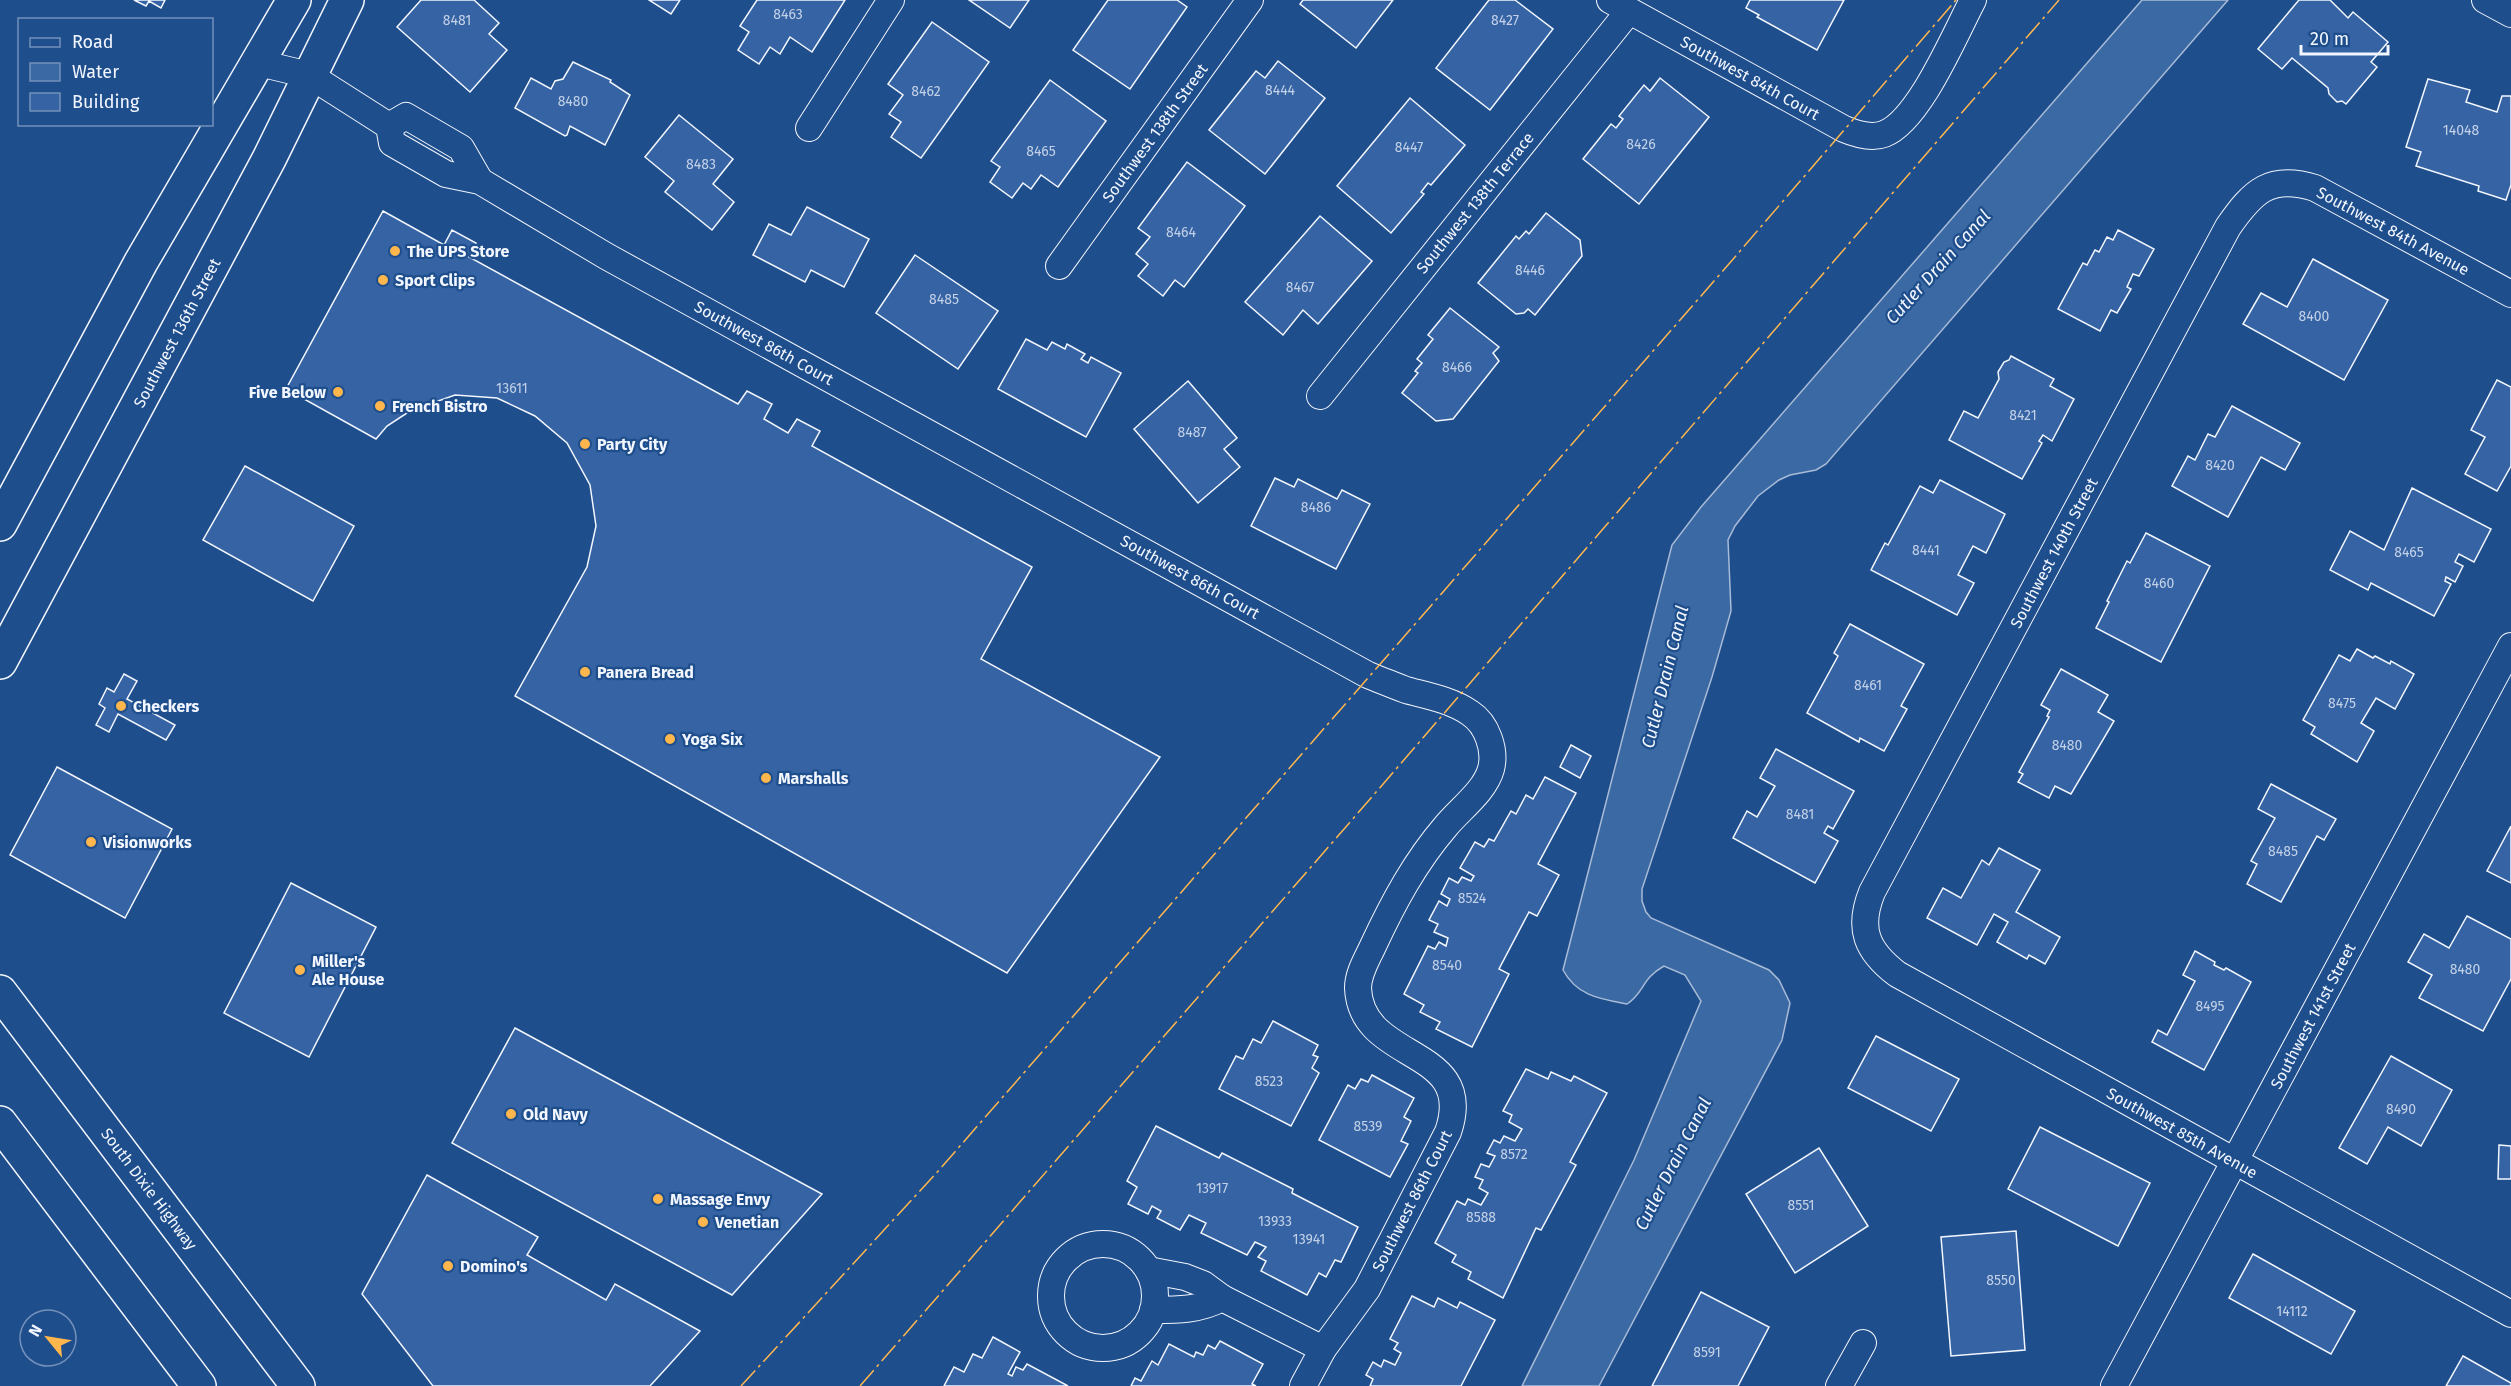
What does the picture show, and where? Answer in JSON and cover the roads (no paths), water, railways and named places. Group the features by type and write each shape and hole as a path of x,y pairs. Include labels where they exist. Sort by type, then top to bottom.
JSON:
{"main road":[{"path":"0,524 141,262 294,0"},
{"name":"Southwest 136th Street","path":"0,662 263,170 346,0"},
{"name":"South Dixie Highway","path":"0,992 298,1386"},
{"path":"0,1123 200,1386"}],"street":[{"path":"809,128 891,0"},
{"name":"Southwest 138th Street","path":"1059,266 1250,0"},
{"name":"Southwest 84th Court","path":"1620,5 1844,129 1870,136 1882,135 1894,129 1913,111 1972,0"},
{"path":"2485,0 2511,14"},
{"name":"Southwest 138th Terrace","path":"1320,396 1620,5"},
{"path":"259,63 309,75"},
{"name":"Southwest 86th Court","path":"309,75 389,126 406,116 461,148 480,181 606,256 1368,675 1455,705 1472,713 1480,722 1491,743 1491,770 1483,784 1419,860 1386,920 1359,977 1359,998 1372,1025 1389,1042 1424,1061 1444,1077 1453,1102 1453,1118 1448,1132 1367,1289 1323,1350 1303,1386"},
{"name":"Southwest 84th Avenue","path":"2271,184 2284,182 2299,184 2328,194 2511,294"},
{"name":"Southwest 140th Street","path":"1866,936 1866,913 1872,892 2223,237 2238,213 2259,191 2271,184"},
{"name":"Southwest 141st Street","path":"2114,1386 2511,645"},
{"name":"Southwest 85th Avenue","path":"1866,936 1877,956 1898,974 2511,1314"},
{"path":"1104,1244 1122,1248 1137,1256 1148,1270 1154,1290 1153,1310 1145,1326 1133,1338 1117,1346 1099,1348 1082,1344 1067,1334 1056,1319 1051,1302 1052,1285 1059,1268 1071,1255 1087,1246 1104,1244"},
{"path":"1148,1270 1185,1276 1203,1284 1222,1298 1323,1350"},
{"path":"1153,1310 1185,1310 1207,1306 1222,1298"},
{"path":"1839,1386 1863,1343"}],"water":[{"name":"Cutler Drain Canal","path":"2142,0 2228,0 1826,464 1816,470 1790,475 1779,480 1758,496 1735,526 1728,540 1731,611 1712,677 1642,889 1642,901 1651,918 1769,970 1779,980 1790,1003 1782,1040 1599,1386 1522,1386 1634,1160 1701,1001 1685,975 1664,966 1651,976 1627,1004 1599,998 1582,991 1575,986 1563,970 1672,545 1701,507"}],"place":[{"name":"The UPS Store","path":"395,251"},
{"name":"Sport Clips","path":"383,280"},
{"name":"Five Below","path":"338,392"},
{"name":"French Bistro","path":"380,406"},
{"name":"Party City","path":"585,444"},
{"name":"Panera Bread","path":"585,672"},
{"name":"Checkers","path":"121,706"},
{"name":"Yoga Six","path":"670,739"},
{"name":"Marshalls","path":"766,778"},
{"name":"Visionworks","path":"91,842"},
{"name":"Miller's Ale House","path":"300,970"},
{"name":"Old Navy","path":"511,1114"},
{"name":"Massage Envy","path":"658,1199"},
{"name":"Venetian","path":"703,1222"},
{"name":"Domino's","path":"448,1266"}]}
